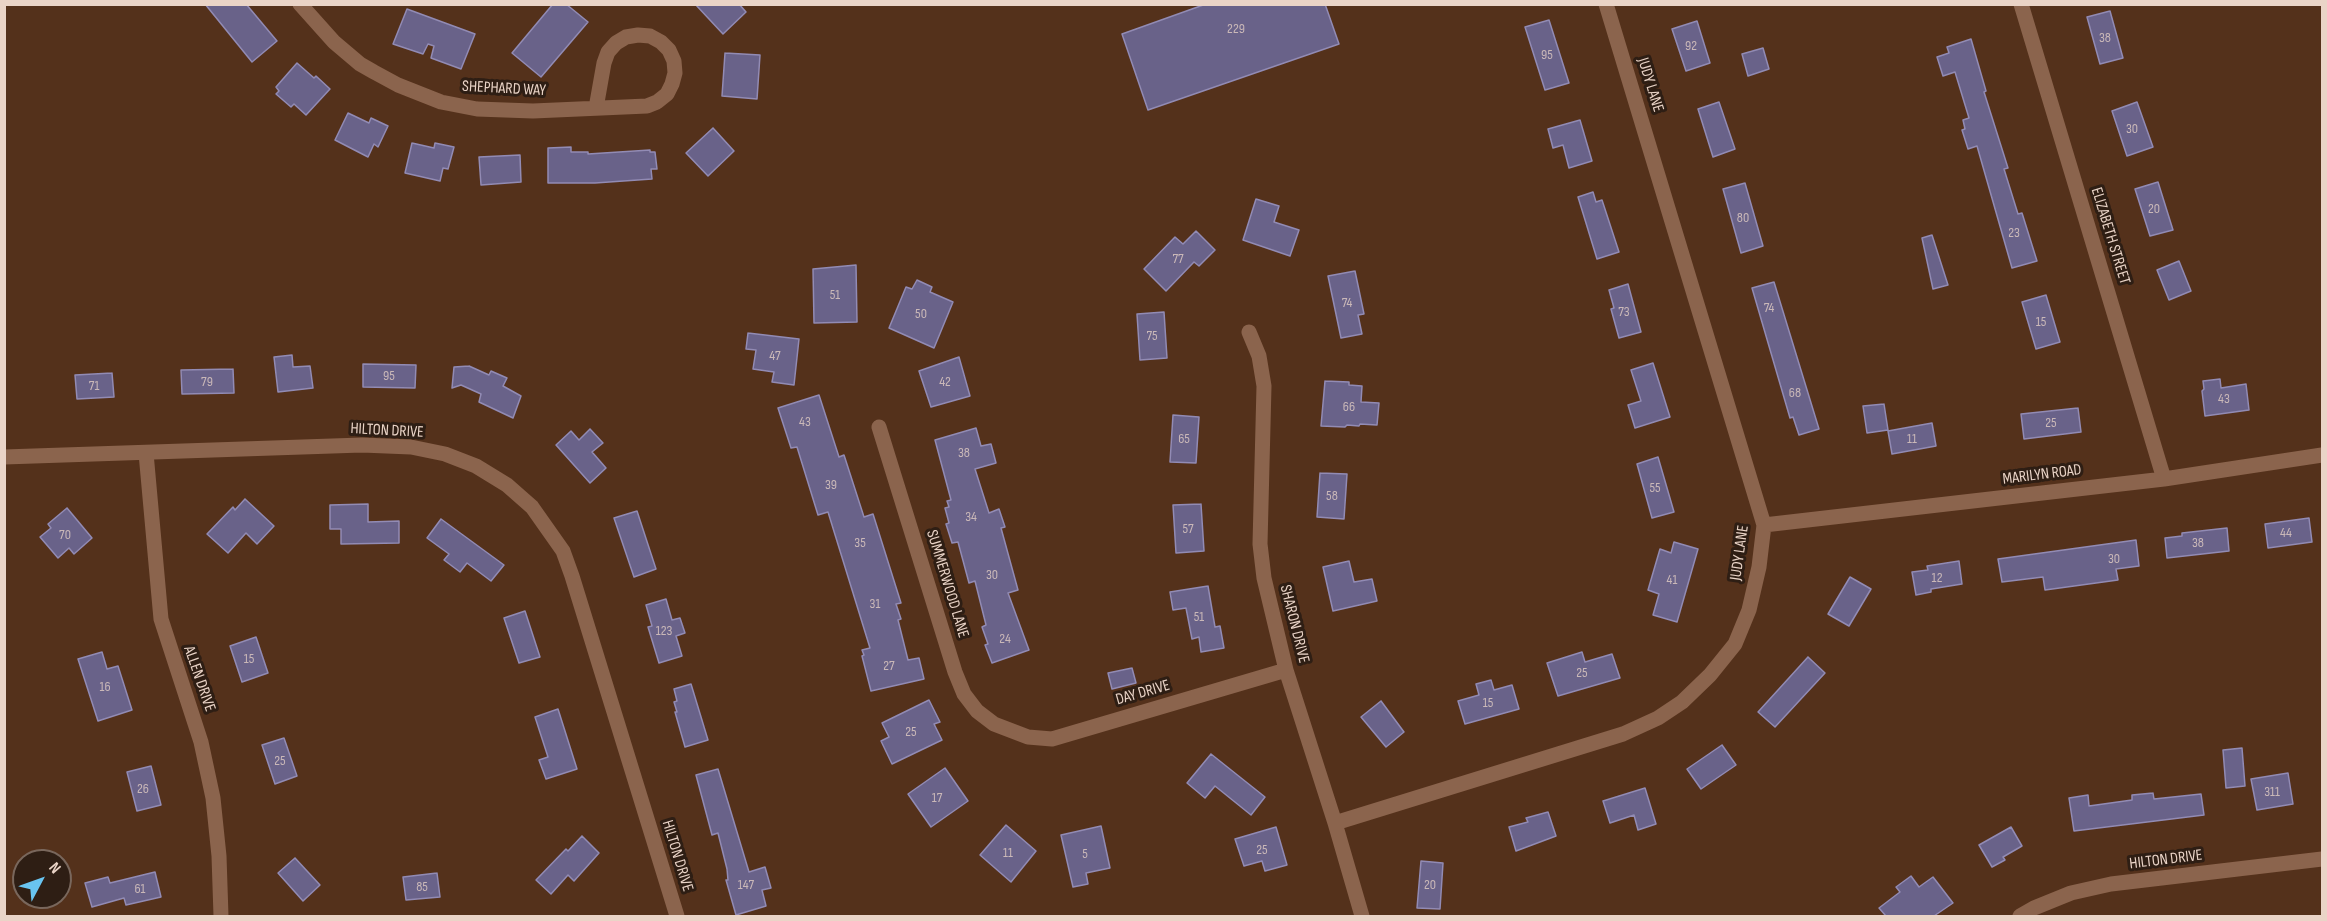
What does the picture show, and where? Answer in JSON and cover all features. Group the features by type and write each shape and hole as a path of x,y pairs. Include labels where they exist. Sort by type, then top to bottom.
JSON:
{"street":[{"name":"SHEPHARD WAY","path":"300,4 323,32 360,64 398,85 441,102 499,110 596,108 647,106 667,94 672,84 675,73 674,61 669,50 650,36 626,37 616,43 608,52 604,63 596,108"},
{"name":"JUDY LANE","path":"1335,823 1623,734 1658,718 1710,675 1735,644 1749,610 1759,567 1764,525 1606,4"},
{"name":"ELIZABETH STREET","path":"2021,4 2164,479"},
{"name":"SHARON DRIVE","path":"1249,332 1259,356 1264,387 1260,544 1264,578 1286,670 1362,916"},
{"name":"SUMMERWOOD LANE","path":"879,427 955,672 964,694 977,711 994,724 1010,732"},
{"name":"HILTON DRIVE","path":"4,457 362,446 411,447 445,454 476,466 507,485 524,500 548,528 562,551 572,576 671,915"},
{"name":"ALLEN DRIVE","path":"146,453 161,619 201,742 213,798 219,856 221,916"},
{"name":"MARILYN ROAD","path":"1764,525 2164,479 2322,455"},
{"name":"DAY DRIVE","path":"1010,732 1028,737 1053,739 1286,670"},
{"name":"HILTON DRIVE","path":"2020,916 2071,893 2111,884 2322,859"}],"building":[{"path":"205,4 246,4 277,41 252,62"},
{"path":"553,4 566,4 588,22 541,77 512,53"},
{"path":"695,4 739,4 746,12 723,34"},
{"path":"1206,4 1325,4 1339,44 1148,110 1122,34"},
{"path":"407,9 475,34 461,69 431,58 434,46 428,44 423,54 393,44"},
{"path":"2110,11 2123,58 2100,64 2087,17"},
{"path":"1549,20 1569,83 1545,90 1525,27"},
{"path":"1697,21 1710,63 1686,71 1672,29"},
{"path":"1971,39 1986,91 1984,92 2008,168 2004,169 2018,214 2022,213 2037,261 2012,268 1977,146 1968,149 1962,130 1965,129 1963,120 1969,118 1955,72 1943,76 1937,57 1949,53 1947,47"},
{"path":"1763,48 1769,69 1748,76 1742,54"},
{"path":"725,53 760,55 757,99 722,96"},
{"path":"297,63 330,89 306,115 294,104 291,107 276,94 279,91 276,87"},
{"path":"1719,102 1735,149 1713,157 1698,109"},
{"path":"2137,102 2153,147 2127,156 2112,111"},
{"path":"348,113 369,123 371,118 388,126 378,147 374,144 368,157 335,140"},
{"path":"1580,120 1592,161 1569,168 1563,145 1553,148 1548,129"},
{"path":"713,128 734,151 708,176 686,153"},
{"path":"412,143 434,148 435,143 454,147 448,169 443,168 440,181 405,173"},
{"path":"571,147 571,152 588,152 588,154 650,150 650,152 655,152 657,169 651,169 652,179 595,183 548,183 548,148"},
{"path":"520,155 521,182 481,185 479,157"},
{"path":"2158,182 2173,230 2150,236 2135,189"},
{"path":"1745,183 1763,246 1741,253 1723,189"},
{"path":"1593,192 1596,202 1602,200 1619,252 1597,259 1578,197"},
{"path":"1256,199 1279,206 1274,222 1299,230 1290,256 1243,240"},
{"path":"1196,231 1215,250 1199,266 1194,262 1166,291 1144,269 1175,237 1183,244"},
{"path":"1932,235 1948,285 1933,289 1922,238"},
{"path":"2179,261 2191,291 2169,300 2157,270"},
{"path":"856,265 857,322 814,323 813,269"},
{"path":"1355,271 1364,314 1358,315 1362,334 1341,338 1328,276"},
{"path":"917,280 932,287 930,292 953,302 934,348 889,328 906,287 912,289"},
{"path":"1774,282 1819,429 1799,435 1793,417 1790,418 1752,288"},
{"path":"1628,284 1641,332 1619,338 1611,309 1614,308 1609,290"},
{"path":"2046,295 2060,342 2036,349 2022,302"},
{"path":"1164,312 1167,358 1140,360 1137,314"},
{"path":"748,333 799,339 794,385 772,382 774,372 753,369 756,350 746,349"},
{"path":"292,355 293,367 310,366 313,388 278,392 274,357"},
{"path":"959,357 970,396 931,407 919,371"},
{"path":"1653,363 1670,417 1635,428 1628,405 1641,401 1631,370"},
{"path":"363,364 416,365 415,388 363,387"},
{"path":"469,366 489,375 491,371 507,378 503,386 521,396 513,418 479,402 481,394 461,385 452,388 454,367"},
{"path":"233,369 234,393 182,394 181,370"},
{"path":"112,373 114,397 77,399 75,375"},
{"path":"2220,379 2221,388 2246,384 2249,410 2205,416 2203,381"},
{"path":"1325,381 1349,382 1349,385 1362,386 1361,402 1379,403 1377,425 1321,426"},
{"path":"819,395 839,457 844,455 864,517 873,514 901,603 896,604 908,660 919,658 924,679 871,691 862,656 864,655 862,650 870,648 828,512 818,515 797,447 791,448 778,408"},
{"path":"1884,404 1888,430 1867,433 1863,406"},
{"path":"2078,408 2081,432 2024,439 2021,414"},
{"path":"1173,415 1199,417 1196,463 1170,462"},
{"path":"1932,423 1936,446 1892,454 1888,431"},
{"path":"976,428 981,446 991,444 996,463 975,469 989,513 999,509 1005,527 1001,528 1018,590 1008,593 1029,650 992,663 985,645 988,644 982,627 986,625 975,581 969,583 958,542 952,543 946,524 949,523 945,508 949,507 947,501 951,500 935,440"},
{"path":"590,429 603,443 592,452 606,468 590,483 556,445 571,431 579,440"},
{"path":"1658,457 1674,512 1652,518 1637,464"},
{"path":"1320,473 1347,474 1344,519 1317,517"},
{"path":"245,499 274,526 257,544 246,533 228,553 207,534 233,507 235,510"},
{"path":"368,504 368,522 399,521 399,543 341,544 341,529 330,529 330,505"},
{"path":"1201,504 1204,551 1176,553 1173,505"},
{"path":"67,508 92,538 74,554 69,548 58,558 40,537 51,528 48,524"},
{"path":"637,511 656,569 634,577 614,518"},
{"path":"2309,518 2312,542 2268,548 2265,524"},
{"path":"441,519 504,565 491,581 467,563 460,572 444,560 449,554 427,538"},
{"path":"2227,528 2229,551 2167,558 2165,538 2182,536 2182,533"},
{"path":"2136,540 2139,566 2116,569 2118,580 2045,590 2043,577 2002,582 1998,559"},
{"path":"1674,542 1698,549 1677,622 1653,615 1659,594 1648,590 1660,549 1671,553"},
{"path":"1349,561 1354,582 1372,579 1377,601 1333,611 1323,567"},
{"path":"1959,561 1962,584 1931,589 1931,592 1916,595 1912,572 1928,570 1927,566"},
{"path":"1850,577 1871,589 1849,626 1828,614"},
{"path":"1208,586 1215,627 1220,626 1224,648 1201,652 1199,637 1192,639 1186,608 1173,610 1170,592"},
{"path":"666,599 672,620 680,618 685,633 676,636 682,656 659,663 648,627 652,626 646,605"},
{"path":"525,611 540,657 519,663 504,618"},
{"path":"256,637 268,673 242,682 230,646"},
{"path":"102,652 107,669 118,666 132,710 98,721 78,659"},
{"path":"1582,652 1585,662 1612,654 1620,678 1558,696 1547,663"},
{"path":"1808,657 1825,673 1775,727 1758,712"},
{"path":"1132,668 1136,683 1112,689 1108,673"},
{"path":"1491,680 1494,690 1512,685 1519,709 1465,724 1458,701 1479,695 1476,684"},
{"path":"691,684 708,740 685,747 675,712 677,712 674,702 677,701 674,689"},
{"path":"929,700 940,722 934,724 942,740 892,764 881,741 889,737 882,723"},
{"path":"1381,701 1404,732 1386,747 1361,717"},
{"path":"558,709 577,769 546,779 539,760 548,757 535,717"},
{"path":"284,738 297,776 275,784 262,745"},
{"path":"1722,745 1736,765 1701,789 1687,769"},
{"path":"2242,748 2245,786 2226,788 2223,750"},
{"path":"1211,754 1265,797 1251,815 1215,786 1205,798 1187,783"},
{"path":"151,766 161,805 137,811 127,772"},
{"path":"945,768 968,801 931,827 908,794"},
{"path":"718,769 749,872 765,867 771,888 762,890 766,906 736,915 726,880 728,880 727,869 718,833 712,835 696,775"},
{"path":"2288,773 2293,804 2257,810 2251,779"},
{"path":"1645,788 1656,824 1638,830 1634,815 1610,823 1603,801"},
{"path":"2153,793 2154,799 2201,794 2204,815 2074,831 2069,798 2088,795 2089,806 2132,800 2132,795"},
{"path":"1548,812 1556,836 1516,851 1509,827 1528,822 1526,818"},
{"path":"1006,825 1036,851 1011,882 980,855"},
{"path":"1101,826 1110,868 1086,873 1088,884 1073,887 1061,835"},
{"path":"1276,827 1287,865 1265,871 1262,861 1244,866 1235,839"},
{"path":"2011,827 2022,846 2003,857 2005,860 1992,867 1979,845"},
{"path":"582,836 599,853 574,881 568,875 551,894 536,880"},
{"path":"295,858 320,885 303,901 278,873"},
{"path":"1421,861 1443,863 1440,909 1417,908"},
{"path":"155,872 161,897 126,905 124,898 92,907 85,883 108,877 110,883"},
{"path":"437,873 440,897 406,900 403,877"},
{"path":"1911,876 1919,887 1933,877 1953,903 1934,916 1886,916 1879,908 1900,892 1896,887"}]}
